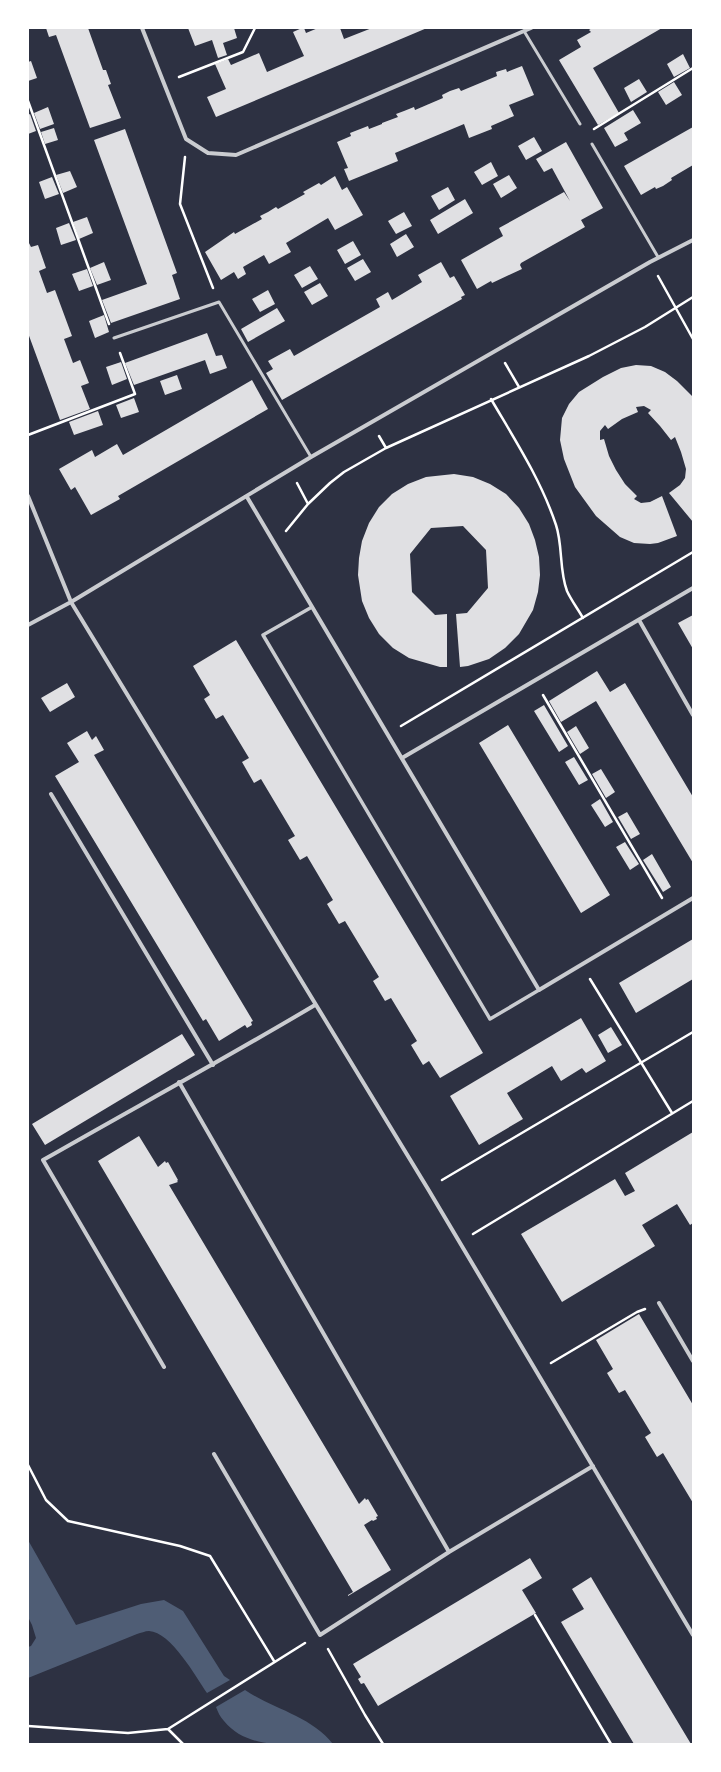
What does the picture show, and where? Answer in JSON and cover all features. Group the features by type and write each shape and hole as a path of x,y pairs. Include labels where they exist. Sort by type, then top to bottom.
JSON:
{"street":[{"path":"142,28 186,139 208,153 236,155 531,28"},
{"path":"28,625 71,602 311,457 658,257 693,240"},
{"path":"28,496 71,602 460,1242 693,1635"},
{"path":"247,497 539,990"},
{"path":"402,758 693,588"},
{"path":"312,607 262,635 490,1019 693,898"},
{"path":"639,620 693,715"},
{"path":"51,794 213,1065"},
{"path":"164,1367 44,1160 316,1005"},
{"path":"179,1082 449,1552"},
{"path":"659,1303 693,1361"},
{"path":"214,1454 320,1635 449,1552 593,1466"}],"lane":[{"path":"524,31 580,124"},
{"path":"592,144 658,257"},
{"path":"114,338 219,302 311,457"}],"path":[{"path":"164,83 243,52 255,28"},
{"path":"592,130 693,68"},
{"path":"28,101 135,394 28,435"},
{"path":"186,139 180,204 219,302"},
{"path":"650,262 693,339"},
{"path":"275,544 308,504 330,482 344,472 380,451 589,356 644,327 693,297"},
{"path":"498,350 519,387"},
{"path":"491,400 527,460 547,499 557,527 567,591 583,618"},
{"path":"289,471 308,504"},
{"path":"388,734 693,552"},
{"path":"534,681 670,912"},
{"path":"582,965 672,1113"},
{"path":"428,1189 693,1032"},
{"path":"460,1242 693,1100"},
{"path":"536,1371 637,1312 659,1303"},
{"path":"28,1465 46,1500 68,1521 180,1546 210,1556 274,1661"},
{"path":"535,1614 611,1744"},
{"path":"28,1726 128,1732 168,1729 274,1661 320,1635 383,1744"},
{"path":"168,1729 183,1744"}],"water":[{"path":"28,1540 76,1625 141,1604 164,1600 183,1611 224,1676 230,1680 207,1693 190,1667 174,1647 157,1633 149,1631 137,1634 28,1678 28,1647 31,1646 36,1638 28,1617"},
{"path":"245,1690 314,1726 333,1744 274,1744 247,1738 234,1731 219,1714 216,1707"}],"building":[{"path":"46,28 88,28 103,70 106,70 111,84 108,85 121,118 90,128 56,35 49,37"},
{"path":"188,28 234,28 237,38 223,43 227,55 218,58 212,40 195,46"},
{"path":"304,28 306,33 318,28 340,28 344,39 372,28 427,28 216,117 207,97 226,89 215,64 228,59 231,65 259,53 267,72 304,56 293,32"},
{"path":"592,28 662,28 593,68 619,113 598,125 559,60 581,47 577,40 591,32 589,30"},
{"path":"683,54 690,68 674,77 667,64"},
{"path":"31,61 37,78 28,81 28,62"},
{"path":"522,66 534,95 509,105 514,116 491,126 492,129 469,138 464,124 395,153 398,161 349,181 344,169 348,168 337,142 351,136 350,133 368,126 369,129 382,124 398,117 396,114 414,107 415,110 443,98 442,95 450,91 459,88 461,91 497,76 496,72 506,69 507,72"},
{"path":"639,79 647,92 631,102 624,88"},
{"path":"674,82 682,95 666,105 658,92"},
{"path":"48,107 54,124 40,129 34,113"},
{"path":"633,110 641,123 624,133 628,140 615,147 604,128"},
{"path":"30,114 36,131 28,134 28,115"},
{"path":"693,127 693,165 671,178 672,180 663,186 656,189 655,187 641,195 624,166"},
{"path":"54,128 58,140 45,144 41,132"},
{"path":"125,129 177,273 172,275 180,299 111,323 102,300 147,284 94,140"},
{"path":"534,137 542,151 526,160 518,146"},
{"path":"566,142 603,208 581,220 585,227 521,263 520,265 522,269 492,283 491,281 477,289 461,260 503,236 499,228 564,192 570,201 552,168 544,172 536,159"},
{"path":"491,162 498,176 482,185 474,172"},
{"path":"70,171 77,187 63,193 56,175"},
{"path":"509,175 517,188 501,198 493,184"},
{"path":"335,176 342,190 347,187 363,215 335,230 328,218 286,243 291,252 269,264 264,255 243,267 246,274 238,279 234,272 221,280 205,252 234,232 235,234 262,219 260,216 276,207 278,209 305,194 303,192 319,183 321,185"},
{"path":"52,177 59,194 45,199 39,182"},
{"path":"448,187 455,200 439,210 431,196"},
{"path":"465,199 473,213 438,234 430,220"},
{"path":"404,212 412,226 396,234 388,221"},
{"path":"87,217 93,233 79,239 73,222"},
{"path":"69,223 76,240 61,245 56,228"},
{"path":"406,234 414,247 397,257 390,244"},
{"path":"28,241 31,247 38,245 46,268 39,271 47,293 55,290 72,336 64,339 73,363 80,360 89,383 81,386 90,409 60,420 28,333"},
{"path":"353,241 361,255 345,264 337,250"},
{"path":"363,259 371,272 355,281 347,268"},
{"path":"104,262 111,280 97,285 90,268"},
{"path":"441,262 450,278 454,276 465,295 461,297 462,299 282,400 266,373 273,369 268,361 290,349 294,356 380,307 376,299 388,292 392,300 422,282 418,275"},
{"path":"310,266 318,279 302,288 294,275"},
{"path":"87,269 93,286 79,291 72,274"},
{"path":"320,283 328,296 312,305 304,292"},
{"path":"268,290 275,304 260,312 252,299"},
{"path":"277,308 285,321 248,342 241,329"},
{"path":"104,315 109,332 95,338 89,321"},
{"path":"207,333 216,356 222,355 227,368 210,374 205,360 134,385 125,363"},
{"path":"121,362 127,379 112,385 106,367"},
{"path":"636,365 651,366 665,372 677,381 693,397 693,522 669,493 680,485 685,478 686,469 681,452 675,437 671,440 648,413 651,410 644,406 636,407 638,412 622,419 608,429 605,425 600,431 600,440 604,439 609,456 616,470 625,484 637,496 634,499 641,503 650,502 662,496 677,536 658,543 650,544 634,543 620,537 596,516 575,487 564,459 560,440 562,418 569,404 579,392 621,368"},
{"path":"177,375 182,389 165,395 160,381"},
{"path":"252,380 268,409 118,496 120,499 91,515 75,487 71,490 59,469 92,450 95,457 117,444 123,455"},
{"path":"134,398 139,412 121,418 116,405"},
{"path":"98,411 103,425 74,435 69,422"},
{"path":"454,474 473,477 490,484 506,494 519,508 529,524 535,540 539,557 540,575 538,592 533,610 519,634 505,648 489,659 460,667 456,614 467,613 488,588 486,550 463,526 431,528 410,554 412,592 435,615 447,614 447,667 440,667 409,658 393,648 379,634 369,618 362,601 358,575 359,558 362,541 369,523 379,507 392,494 408,484 426,477"},
{"path":"693,615 693,649 678,623"},
{"path":"236,640 483,1053 440,1078 429,1061 423,1065 411,1045 417,1041 391,998 385,1001 373,981 379,977 345,921 339,924 327,904 333,900 307,856 300,860 288,840 295,836 261,779 254,783 242,762 249,758 223,715 216,719 204,699 210,695 193,666"},
{"path":"597,671 610,692 625,683 693,797 693,863 596,701 561,722 549,701"},
{"path":"67,683 75,697 50,712 41,698"},
{"path":"544,705 568,746 559,752 534,711"},
{"path":"508,725 610,895 581,913 479,743"},
{"path":"576,726 589,748 580,754 567,732"},
{"path":"87,731 92,740 96,736 104,750 94,755 253,1021 251,1022 252,1025 247,1028 245,1025 219,1041 206,1019 203,1021 55,776 79,762 67,743"},
{"path":"574,757 588,780 579,785 565,762"},
{"path":"601,769 615,792 606,798 592,774"},
{"path":"600,799 613,822 605,827 591,805"},
{"path":"627,812 640,834 631,839 618,817"},
{"path":"625,842 639,864 630,870 616,847"},
{"path":"652,854 671,887 663,892 643,860"},
{"path":"693,939 693,979 636,1013 619,983"},
{"path":"581,1018 606,1061 586,1073 582,1068 561,1081 552,1066 507,1093 523,1119 479,1145 450,1096"},
{"path":"611,1027 622,1045 608,1053 598,1035"},
{"path":"182,1034 195,1055 45,1145 32,1124"},
{"path":"693,1132 693,1223 690,1225 677,1204 642,1225 655,1246 562,1302 521,1234 615,1179 625,1196 635,1191 625,1173"},
{"path":"139,1136 158,1167 165,1161 166,1163 168,1162 178,1180 178,1182 169,1185 359,1504 365,1498 366,1500 368,1499 378,1516 376,1517 377,1519 364,1525 391,1570 348,1596 353,1592 98,1161"},
{"path":"639,1314 693,1405 693,1503 663,1453 657,1457 645,1437 651,1433 625,1390 619,1393 607,1373 613,1369 596,1340"},
{"path":"530,1558 542,1578 522,1590 536,1613 378,1706 364,1683 361,1684 358,1679 361,1677 353,1664"},
{"path":"591,1577 691,1744 634,1744 561,1622 584,1609 572,1589"}]}
